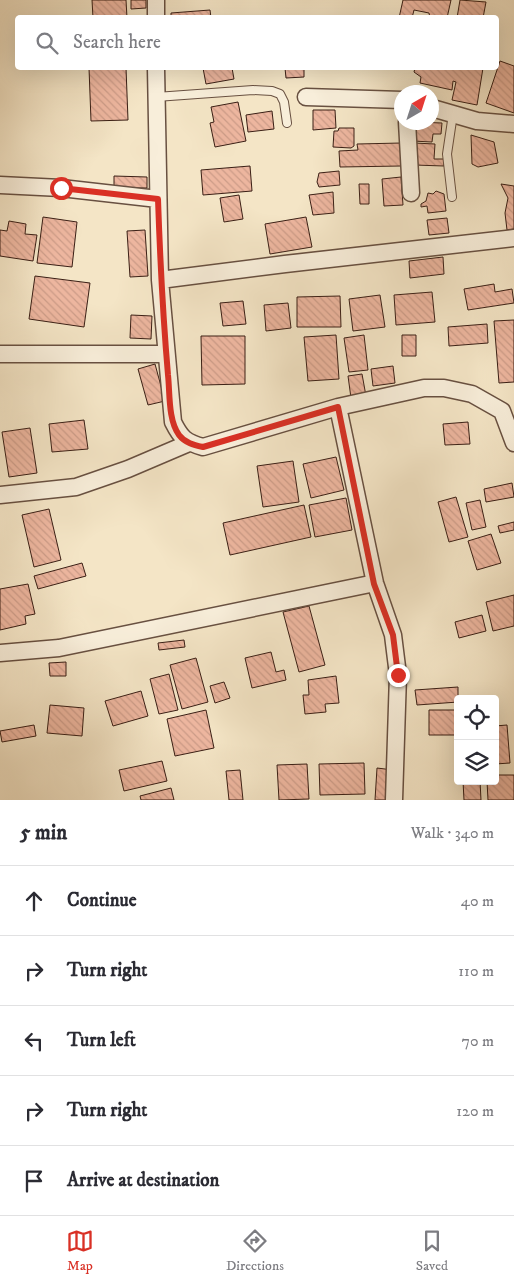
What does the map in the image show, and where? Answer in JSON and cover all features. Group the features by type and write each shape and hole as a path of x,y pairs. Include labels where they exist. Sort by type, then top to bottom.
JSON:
{"street":[{"path":"156,0 156,15"},
{"path":"156,70 160,280 173,422 179,436 189,443 203,447 338,407 424,388 444,388 472,394 508,409 514,443"},
{"path":"306,98 394,100"},
{"path":"439,110 477,121 514,124"},
{"path":"407,130 411,193"},
{"path":"0,185 61,188 158,199"},
{"path":"160,280 514,238"},
{"path":"0,354 166,354"},
{"path":"338,407 374,584 393,635 398,675 394,800"},
{"path":"0,495 76,488 128,469 189,443"},
{"path":"0,653 59,648 374,584"}],"lane":[{"path":"156,97 253,90 272,91 280,94 284,102 287,123"},
{"path":"452,197 448,154 453,114"}],"building":[{"path":"92,0 126,0 127,15 93,15"},
{"path":"131,0 146,0 146,8 131,9"},
{"path":"403,0 451,0 448,15 429,15 429,13 414,10 413,15 400,15"},
{"path":"460,0 486,2 484,15 458,15"},
{"path":"210,10 211,15 171,15 171,13"},
{"path":"500,61 514,66 514,113 486,103 497,70 499,70"},
{"path":"89,70 126,70 128,120 91,121"},
{"path":"203,70 232,70 234,79 206,84"},
{"path":"285,70 304,70 304,77 286,78"},
{"path":"414,70 483,70 477,105 452,100 456,82 453,81 452,90 439,87 439,85 420,83 421,77 414,72"},
{"path":"238,102 246,141 215,147 210,123 214,122 211,107"},
{"path":"313,110 335,110 336,128 313,130"},
{"path":"272,111 274,129 248,132 246,115"},
{"path":"439,123 442,123 441,134 433,134 432,142 412,141 413,130 439,130"},
{"path":"339,128 354,128 354,146 351,148 333,147 334,131 338,131"},
{"path":"471,135 494,142 498,163 478,167 472,164"},
{"path":"401,143 401,166 340,167 339,151 358,150 357,144"},
{"path":"414,143 435,144 434,159 444,159 444,166 414,165"},
{"path":"250,166 252,191 203,195 201,170"},
{"path":"339,171 340,185 319,187 317,182 319,173"},
{"path":"114,176 147,177 147,188 114,188"},
{"path":"401,177 403,205 384,206 382,179"},
{"path":"359,184 369,184 369,204 360,204"},
{"path":"501,184 514,186 514,229 507,230 505,213 508,198"},
{"path":"436,191 444,194 446,211 428,213 427,206 421,207 421,204 426,201 428,193 433,194"},
{"path":"333,192 334,213 313,215 309,195"},
{"path":"239,195 243,219 224,222 220,198"},
{"path":"43,217 77,222 72,267 37,263"},
{"path":"306,217 312,247 270,254 265,224"},
{"path":"447,218 449,233 429,235 427,220"},
{"path":"9,221 26,224 25,234 37,235 33,261 0,256 0,230 7,231"},
{"path":"145,230 148,276 130,277 127,231"},
{"path":"443,257 444,274 410,278 409,261"},
{"path":"35,276 90,283 84,327 29,319"},
{"path":"494,284 495,292 512,289 514,303 468,310 464,289"},
{"path":"432,292 435,322 396,325 394,295"},
{"path":"380,295 385,327 353,331 349,299"},
{"path":"340,296 341,327 297,327 297,297"},
{"path":"243,301 246,324 223,326 220,303"},
{"path":"288,303 291,328 266,331 264,305"},
{"path":"131,315 152,316 151,339 130,338"},
{"path":"514,320 514,382 499,383 494,321"},
{"path":"487,324 488,343 449,346 448,327"},
{"path":"336,335 339,379 308,381 304,337"},
{"path":"364,335 368,370 349,372 344,338"},
{"path":"402,335 416,335 416,356 402,356"},
{"path":"201,336 245,336 245,384 202,385"},
{"path":"155,364 165,401 148,405 138,369"},
{"path":"393,366 395,383 373,386 371,369"},
{"path":"362,374 366,396 351,398 348,376"},
{"path":"84,420 88,449 52,452 49,424"},
{"path":"468,422 470,444 445,445 443,424"},
{"path":"30,428 37,473 9,477 2,432"},
{"path":"336,457 344,490 311,498 303,464"},
{"path":"293,461 299,502 263,507 257,466"},
{"path":"512,483 514,497 486,502 484,489"},
{"path":"456,497 468,537 449,542 438,502"},
{"path":"346,498 352,530 315,537 309,505"},
{"path":"480,500 486,527 472,530 466,503"},
{"path":"304,505 311,537 230,555 223,523"},
{"path":"49,509 61,560 34,567 22,515"},
{"path":"514,522 514,530 500,533 498,526"},
{"path":"491,534 501,563 477,570 468,541"},
{"path":"82,563 86,576 38,589 34,576"},
{"path":"28,584 35,614 25,616 26,624 0,630 0,589"},
{"path":"514,595 514,626 493,631 486,602"},
{"path":"309,606 325,665 299,672 283,612"},
{"path":"482,615 486,631 459,638 455,622"},
{"path":"184,640 185,647 159,650 158,643"},
{"path":"271,652 276,672 284,670 286,680 252,688 245,658"},
{"path":"196,658 208,702 182,709 170,665"},
{"path":"66,662 66,676 50,676 49,663"},
{"path":"169,674 178,710 159,714 150,679"},
{"path":"336,676 339,703 325,704 326,712 305,714 303,695 309,695 308,680"},
{"path":"224,682 230,698 215,703 210,686"},
{"path":"458,687 458,695 454,695 454,702 417,705 415,690"},
{"path":"141,691 148,716 113,726 105,701"},
{"path":"50,705 84,708 82,736 47,733"},
{"path":"206,710 214,748 175,756 167,719"},
{"path":"429,710 454,710 454,735 429,735"},
{"path":"34,725 36,736 2,742 0,731"},
{"path":"507,725 510,763 499,764 499,726"},
{"path":"162,761 167,781 124,791 119,770"},
{"path":"364,763 365,794 320,795 319,764"},
{"path":"307,764 309,799 279,800 277,765"},
{"path":"377,768 393,770 391,800 375,800"},
{"path":"240,770 243,800 229,800 226,771"},
{"path":"499,775 514,775 514,800 488,800 487,785 499,785"},
{"path":"463,785 480,785 481,800 464,800"},
{"path":"171,788 174,800 141,800 140,796"}],"route":[{"path":"61,188 158,199 160,280 166,354 173,422 179,436 189,443 203,447 338,407 374,584 393,635 398,675"}]}
